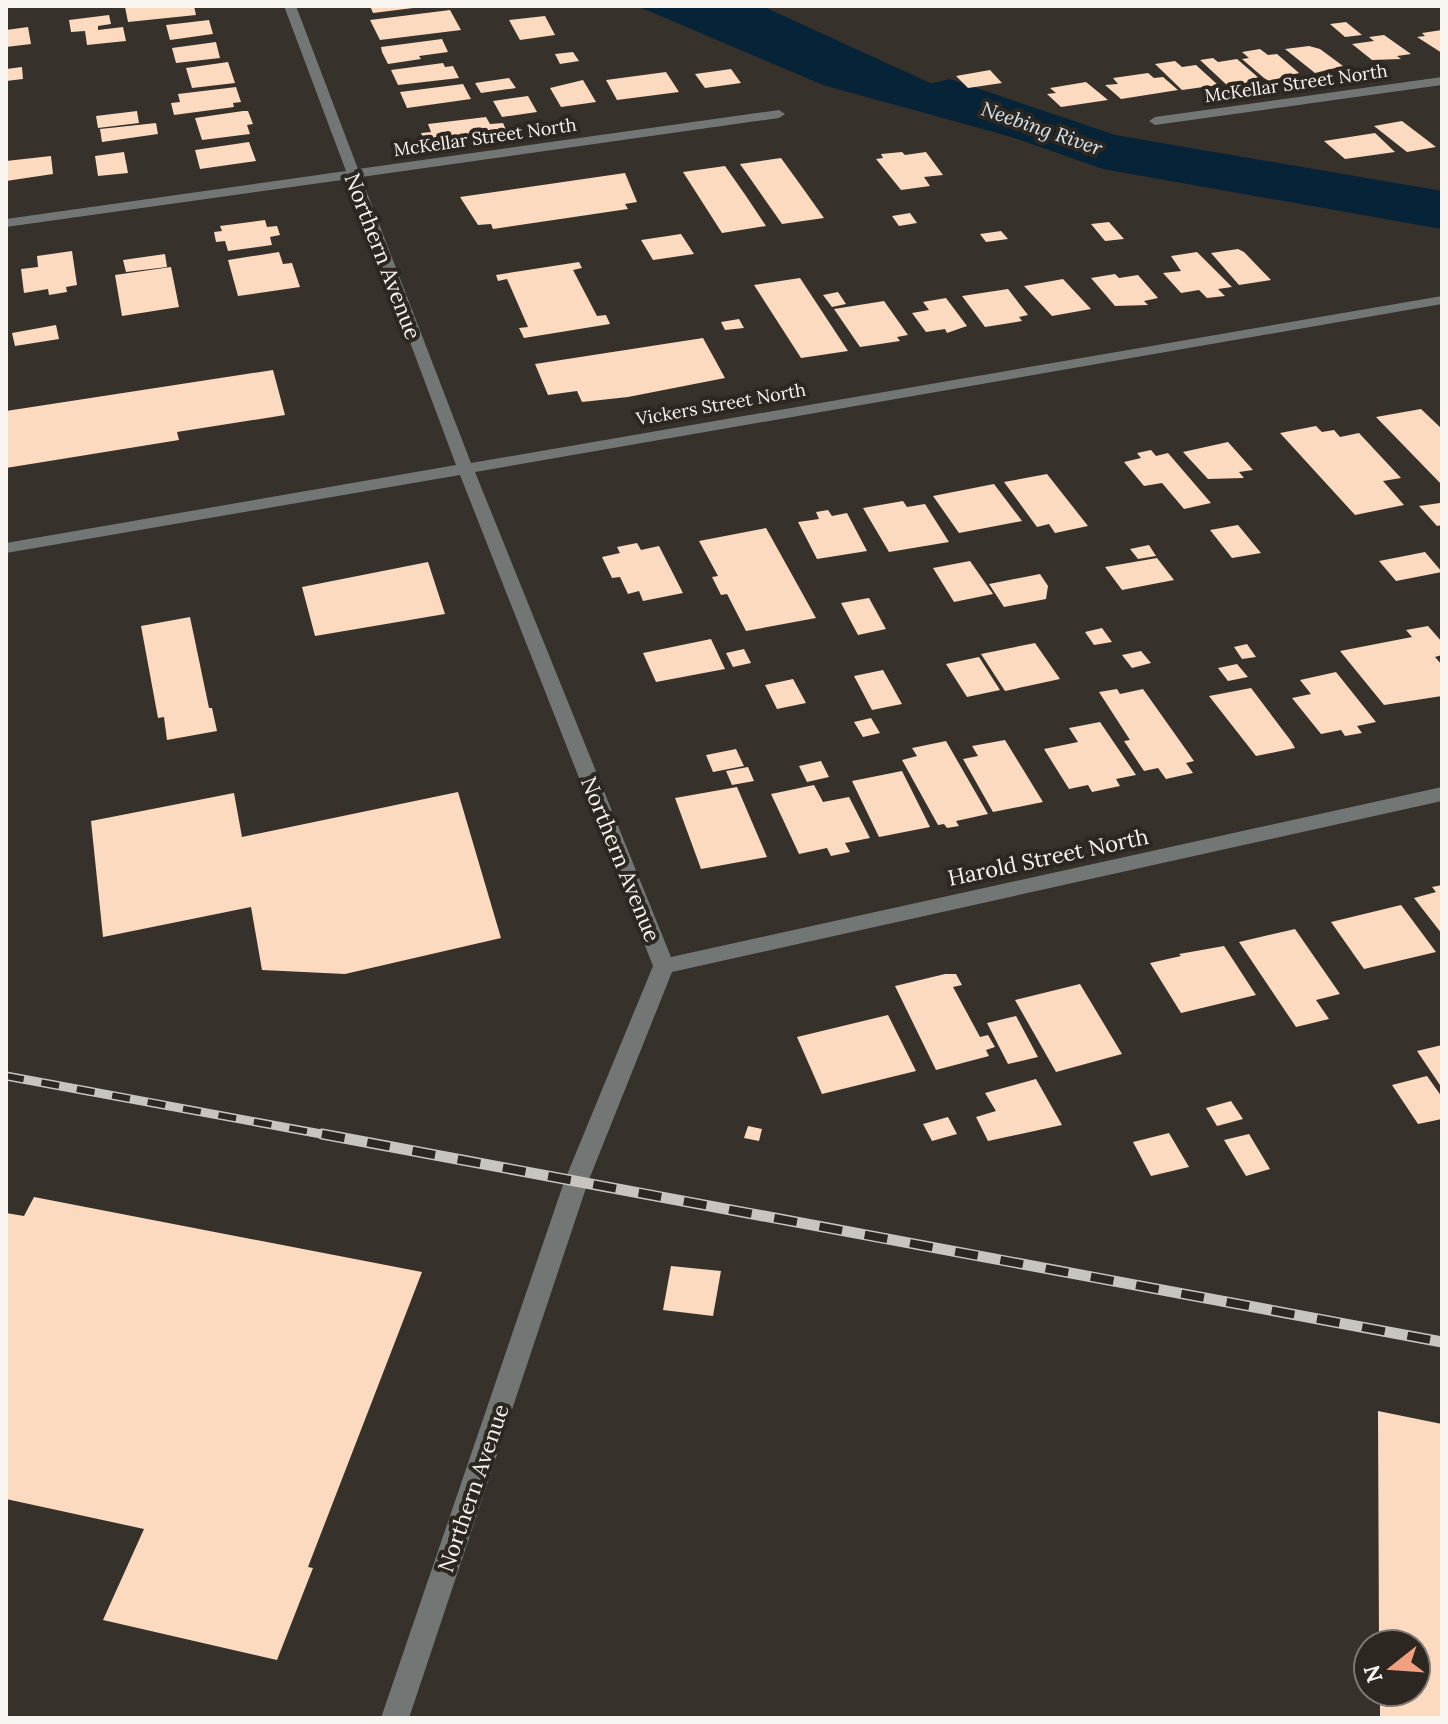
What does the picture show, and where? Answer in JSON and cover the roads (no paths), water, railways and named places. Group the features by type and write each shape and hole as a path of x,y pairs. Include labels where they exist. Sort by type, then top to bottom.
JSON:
{"street":[{"name":"Northern Avenue","path":"290,6 465,468 664,966 576,1182 395,1718"},
{"name":"McKellar Street North","path":"1155,121 1442,81"},
{"name":"McKellar Street North","path":"6,223 779,114"},
{"name":"Vickers Street North","path":"6,548 1442,300"},
{"name":"Harold Street North","path":"664,966 1442,794"}],"water":[{"path":"637,6 762,6 941,88 1085,133 1052,148 823,85"}],"waterway":[{"name":"Neebing River","path":"950,96 1103,151 1442,210"}],"railway":[{"path":"6,1076 332,1136"},
{"path":"322,1134 1442,1342"}]}
